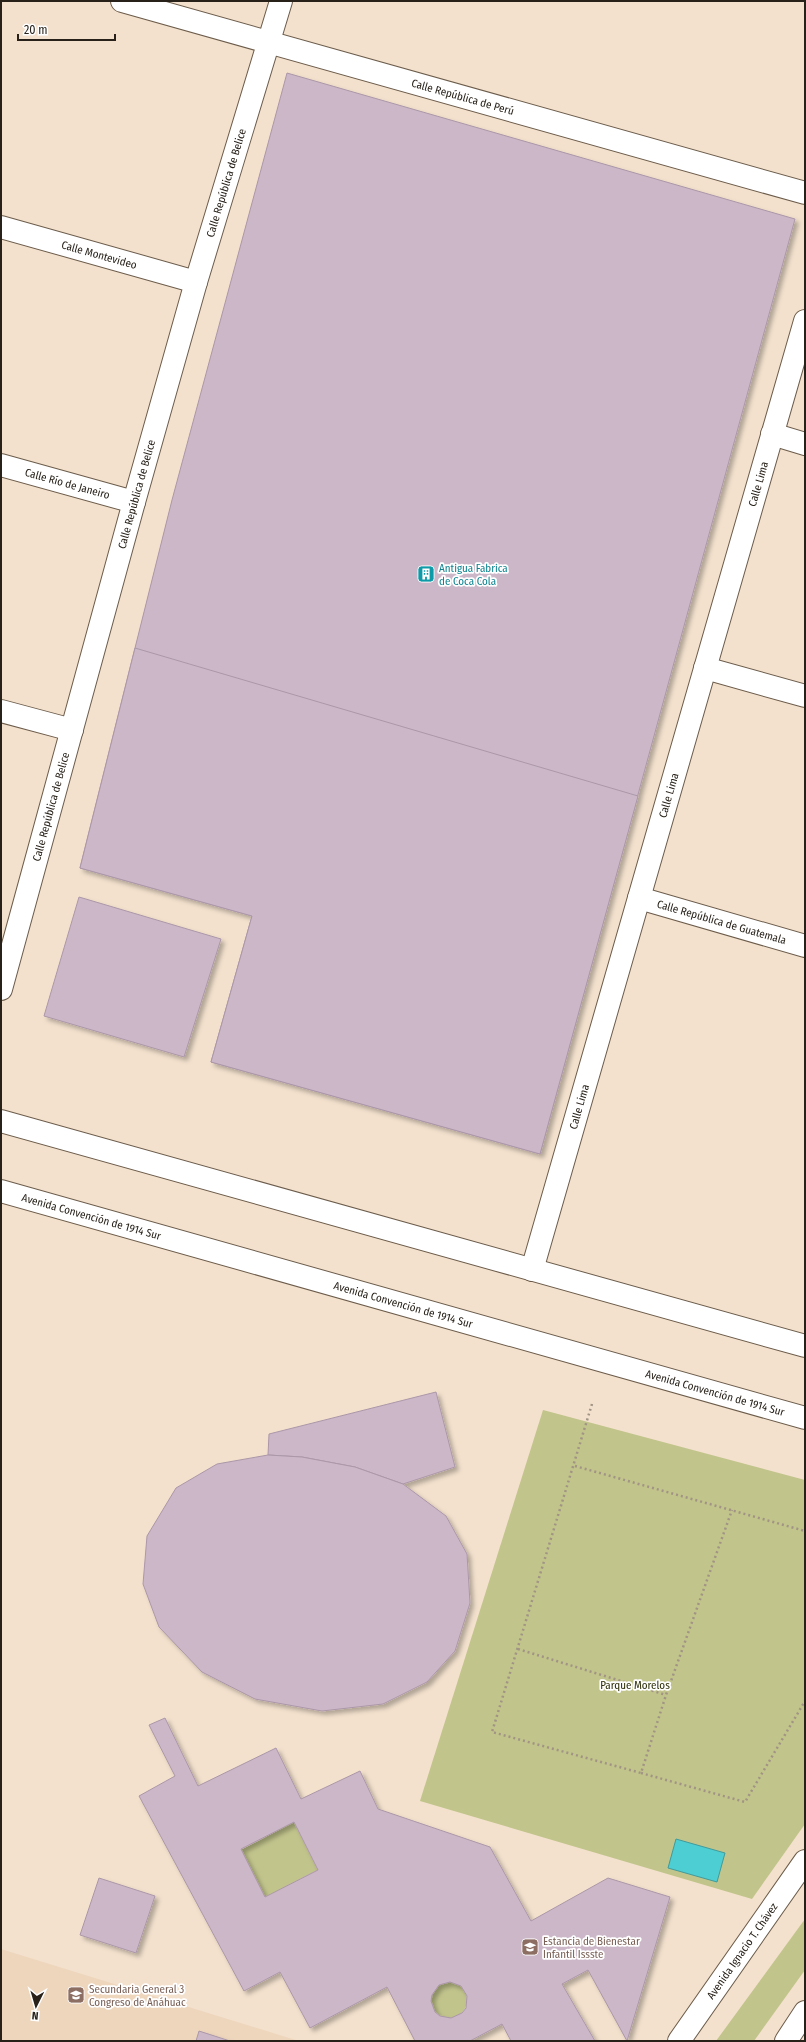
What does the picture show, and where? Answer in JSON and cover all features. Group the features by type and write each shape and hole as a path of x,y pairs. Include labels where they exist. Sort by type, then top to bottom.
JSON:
{"street":[{"name":"Calle República de Perú","path":"122,1 805,193"},
{"name":"Calle República de Belice","path":"1,989 134,502 196,282 269,42 280,1"},
{"name":"Calle Montevideo","path":"1,227 196,282"},
{"name":"Calle Lima","path":"532,1270 805,320"},
{"path":"772,434 805,444"},
{"name":"Calle Río de Janeiro","path":"1,465 134,502"},
{"path":"705,668 805,696"},
{"path":"1,711 72,730"},
{"name":"Calle República de Guatemala","path":"639,898 805,946"},
{"path":"1,1121 805,1346"},
{"name":"Avenida Convención de 1914 Sur","path":"1,1190 805,1418"},
{"name":"Avenida Ignacio T. Chávez","path":"679,2041 805,1861"},
{"path":"786,2041 805,2012"}],"path":[{"path":"592,1404 575,1466 492,1732 745,1802 805,1701"},
{"path":"575,1466 805,1531"},
{"path":"641,1773 666,1695 732,1510"},
{"path":"518,1649 666,1695"}],"shaded area":[{"name":"Secundaria General 3 Congreso de Anáhuac","path":"1,1949 299,2041 1,2041"}],"green space":[{"name":"Parque Morelos","path":"543,1410 805,1480 805,1824 752,1899 420,1801"},
{"path":"294,1822 318,1870 265,1897 241,1850"},
{"path":"805,1919 805,1970 754,2041 716,2041"},
{"path":"452,1982 462,1987 466,1993 466,2007 462,2013 456,2017 446,2018 436,2013 432,2007 431,1997 436,1987 442,1983"}],"water":[{"path":"676,1839 725,1853 717,1882 668,1868"}],"building":[{"name":"Antigua Fabrica de Coca Cola","path":"287,73 795,219 540,1154 211,1062 252,916 80,868 172,500"},
{"path":"135,648 638,796 540,1154 211,1062 252,916 80,868"},
{"path":"79,897 221,939 184,1057 44,1016"},
{"path":"436,1392 455,1467 403,1484 355,1467 302,1457 268,1455 269,1434"},
{"path":"268,1455 302,1457 355,1467 403,1484 446,1516 467,1554 470,1603 455,1651 427,1682 383,1704 322,1711 255,1699 202,1672 159,1627 143,1584 147,1536 176,1488 217,1464"},
{"path":"165,1718 198,1786 276,1748 301,1799 360,1771 378,1809 490,1847 531,1921 608,1878 670,1897 627,2041 588,1970 562,1984 595,2041 511,2041 502,2024 470,2041 415,2041 387,1987 310,2028 280,1972 244,1991 139,1796 175,1776 149,1725","holes":["294,1822 318,1870 265,1897 241,1849","450,1982 461,1986 467,1996 466,2008 462,2013 451,2018 440,2016 435,2012 431,2001 432,1995 439,1985"]},
{"path":"99,1878 155,1896 136,1953 80,1935"},
{"path":"199,2031 230,2041 196,2041"}],"place":[{"name":"Antigua Fabrica de Coca Cola","path":"426,574"},
{"name":"Estancia de Bienestar Infantil Issste","path":"530,1947"},
{"name":"Secundaria General 3 Congreso de Anáhuac","path":"76,1995"}]}
